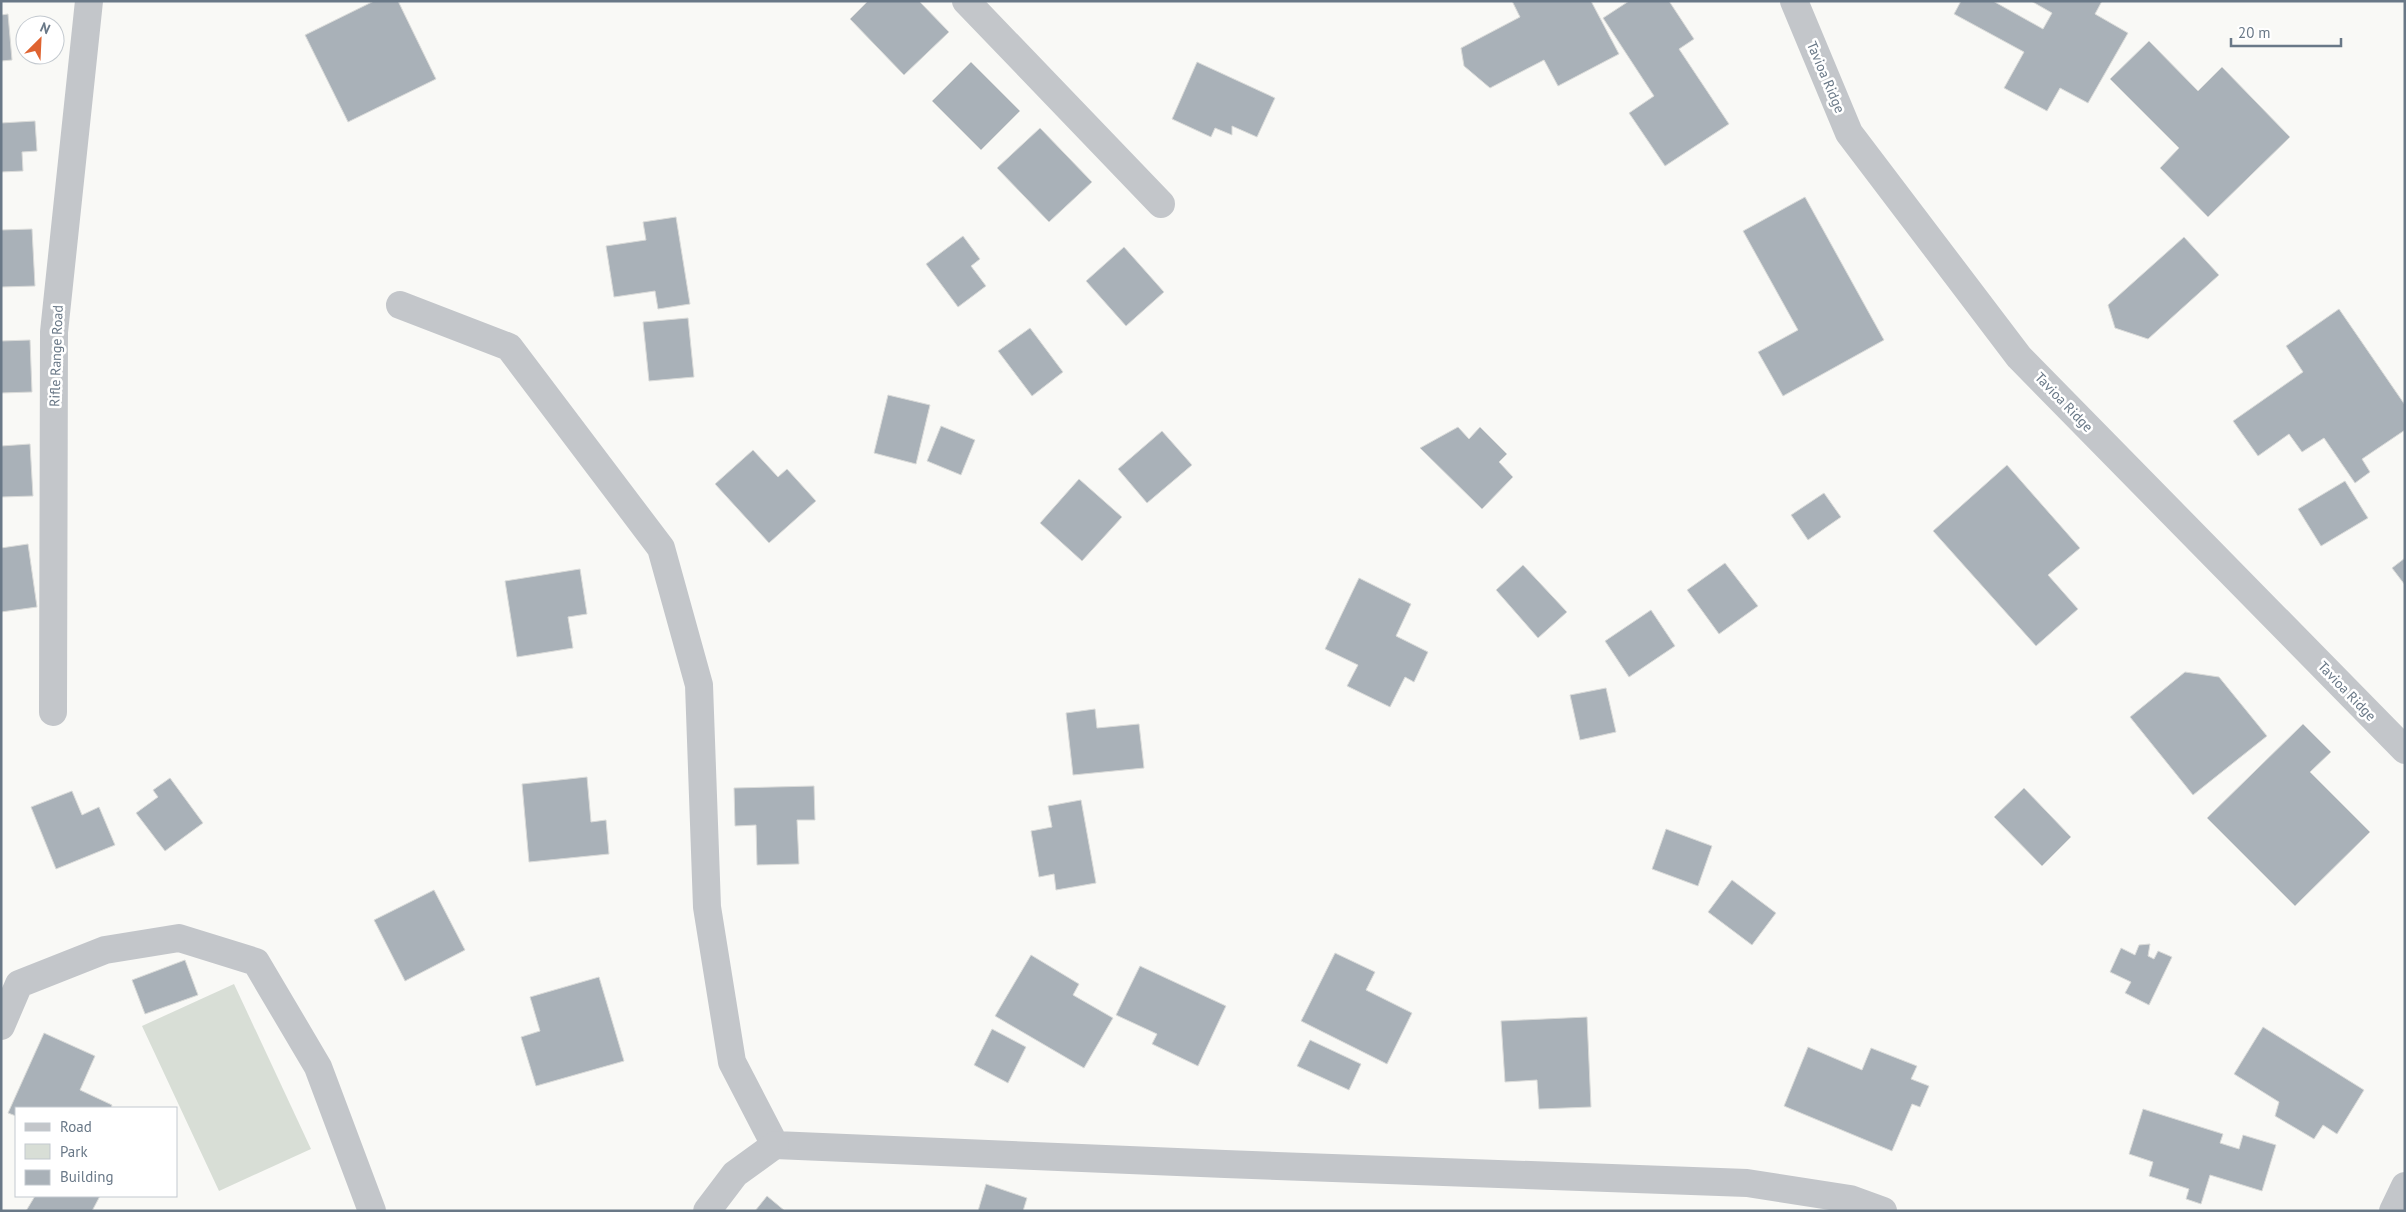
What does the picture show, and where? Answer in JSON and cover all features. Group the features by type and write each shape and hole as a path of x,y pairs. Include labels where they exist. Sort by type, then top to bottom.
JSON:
{"street":[{"name":"Rifle Range Road","path":"53,712 54,332 89,1"},
{"path":"966,1 1161,204"},
{"name":"Tavioa Ridge","path":"1794,1 1849,132 2019,357 2405,750"},
{"path":"400,305 509,347 661,548 699,685 707,907 732,1062 775,1144"},
{"path":"1,1026 19,984 105,950 179,938 256,962 318,1067 372,1211"},
{"path":"707,1211 735,1174 775,1144 1244,1165 1747,1182 1850,1199 1883,1211"},
{"path":"2393,1211 2405,1186"}],"green space":[{"path":"234,984 311,1149 219,1191 142,1026"}],"building":[{"path":"374,1 398,1 436,79 348,122 305,35"},
{"path":"868,1 919,1 949,32 904,75 850,19"},
{"path":"1512,1 1591,1 1619,54 1558,86 1544,60 1490,88 1464,66 1461,48 1520,17"},
{"path":"1629,1 1669,1 1694,39 1679,49 1729,124 1665,166 1629,113 1654,96 1603,18"},
{"path":"1961,1 1993,1 2043,29 2052,13 2031,1 2102,1 2095,14 2128,33 2088,103 2060,88 2047,111 2004,88 2024,52 1954,14"},
{"path":"8,14 12,60 1,61 1,15"},
{"path":"2149,41 2198,91 2222,67 2290,137 2208,217 2160,168 2179,148 2110,79"},
{"path":"971,62 1020,111 981,150 932,101"},
{"path":"1197,62 1275,98 1257,137 1232,126 1232,135 1215,128 1211,137 1172,119"},
{"path":"35,121 37,151 22,152 23,171 1,172 1,123"},
{"path":"1040,128 1092,182 1049,222 997,168"},
{"path":"1805,197 1884,340 1783,396 1758,352 1798,330 1743,231"},
{"path":"676,217 690,304 658,309 655,291 614,297 606,246 646,240 643,222"},
{"path":"32,229 35,286 1,287 1,230"},
{"path":"963,236 980,259 971,266 986,286 958,307 926,264"},
{"path":"2184,237 2219,275 2148,339 2115,328 2108,305"},
{"path":"1124,247 1164,292 1126,326 1086,281"},
{"path":"2339,309 2405,405 2405,430 2362,459 2370,472 2355,483 2324,438 2302,452 2289,434 2258,456 2233,421 2303,372 2286,346"},
{"path":"688,318 694,377 649,381 643,322"},
{"path":"1030,328 1063,372 1032,396 998,351"},
{"path":"30,340 32,392 1,393 1,341"},
{"path":"888,395 930,405 916,464 874,453"},
{"path":"941,426 975,440 961,475 927,461"},
{"path":"1458,427 1469,439 1480,427 1507,454 1499,462 1513,477 1482,509 1420,448"},
{"path":"1162,431 1192,465 1147,503 1118,469"},
{"path":"30,444 33,496 1,497 1,446"},
{"path":"753,450 778,477 787,469 816,501 769,543 715,484"},
{"path":"2007,465 2080,548 2048,575 2078,609 2036,646 1933,531"},
{"path":"1079,479 1122,517 1082,561 1040,523"},
{"path":"2345,481 2368,518 2321,546 2298,509"},
{"path":"1824,493 1841,517 1808,540 1791,515"},
{"path":"28,544 37,607 1,612 1,548"},
{"path":"2405,558 2405,585 2392,568"},
{"path":"1725,563 1758,606 1719,634 1687,590"},
{"path":"1523,565 1567,612 1538,638 1496,590"},
{"path":"580,569 587,614 568,617 573,648 517,657 505,581"},
{"path":"1359,578 1411,604 1396,636 1428,652 1414,682 1405,677 1390,707 1347,686 1358,665 1325,649"},
{"path":"1651,610 1675,646 1629,677 1605,641"},
{"path":"2185,672 2219,677 2267,736 2193,795 2130,717"},
{"path":"1606,688 1616,732 1580,740 1570,695"},
{"path":"1095,709 1097,728 1139,724 1144,768 1073,775 1066,713"},
{"path":"2303,724 2331,752 2310,772 2370,832 2295,906 2207,818"},
{"path":"587,777 591,822 606,820 609,854 529,862 522,784"},
{"path":"170,778 203,823 165,851 136,813 158,797 153,790"},
{"path":"814,786 815,820 797,820 799,864 757,865 756,825 735,826 734,788"},
{"path":"2024,788 2071,837 2042,866 1994,817"},
{"path":"72,791 82,815 99,807 115,845 56,869 31,807"},
{"path":"1081,800 1096,883 1056,890 1054,874 1039,877 1031,831 1052,827 1048,806"},
{"path":"1666,829 1712,846 1698,886 1652,869"},
{"path":"1732,880 1776,913 1752,945 1708,912"},
{"path":"434,890 465,950 405,981 374,920"},
{"path":"2150,944 2148,956 2154,959 2158,951 2172,957 2149,1005 2125,993 2131,982 2110,972 2121,948 2135,955 2139,945"},
{"path":"1335,953 1375,972 1366,990 1412,1013 1387,1064 1301,1021"},
{"path":"1031,955 1079,984 1073,995 1113,1018 1084,1068 995,1016"},
{"path":"185,960 198,995 145,1014 132,980"},
{"path":"1140,966 1226,1006 1198,1066 1152,1044 1157,1034 1116,1015"},
{"path":"599,977 624,1061 536,1086 521,1037 540,1031 530,997"},
{"path":"1587,1017 1591,1107 1539,1109 1537,1080 1505,1082 1501,1021"},
{"path":"2263,1027 2364,1090 2337,1134 2323,1125 2314,1139 2275,1116 2279,1102 2234,1074"},
{"path":"992,1029 1026,1047 1008,1083 974,1065"},
{"path":"44,1033 95,1056 80,1090 112,1105 111,1107 15,1107 15,1116 8,1113"},
{"path":"1310,1040 1361,1064 1349,1090 1297,1066"},
{"path":"1808,1047 1862,1070 1871,1048 1917,1066 1911,1079 1929,1086 1920,1107 1912,1104 1892,1151 1784,1106"},
{"path":"2143,1109 2223,1134 2220,1143 2239,1149 2243,1135 2276,1145 2262,1191 2210,1175 2201,1204 2186,1199 2189,1189 2149,1176 2153,1162 2129,1154"},
{"path":"986,1184 1027,1198 1023,1211 978,1211"},
{"path":"767,1196 785,1211 755,1211"},
{"path":"34,1197 99,1197 92,1211 26,1211"}]}
